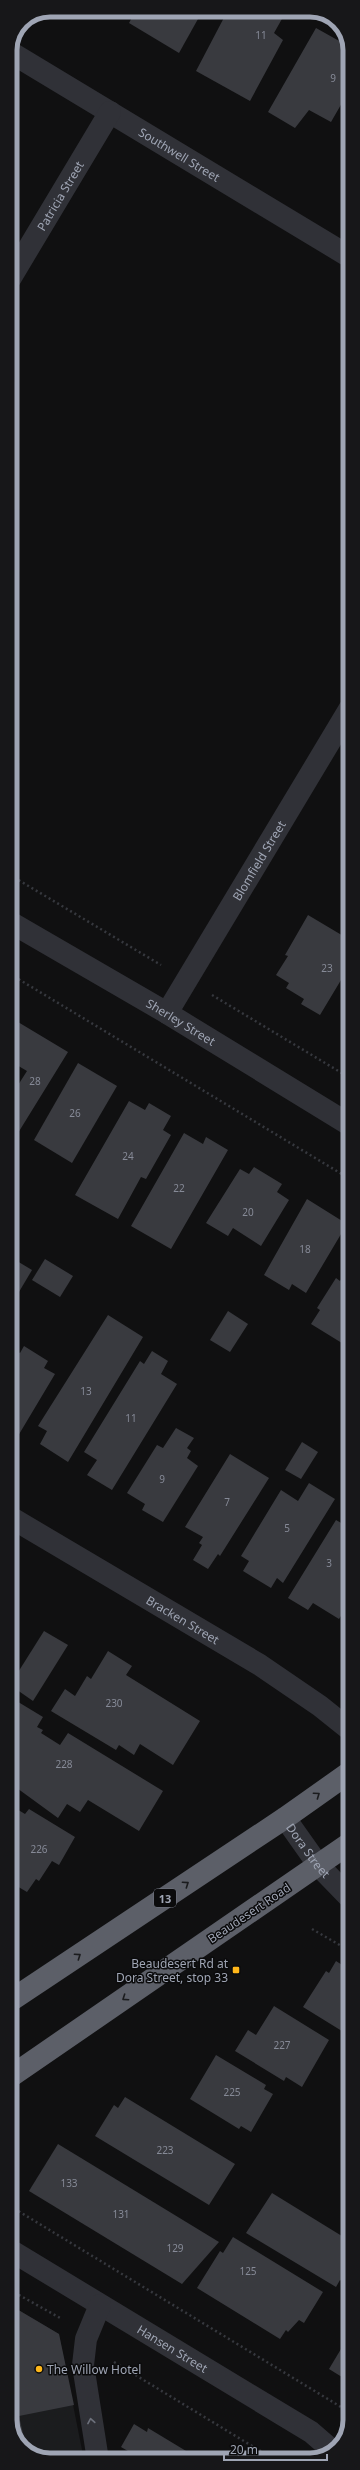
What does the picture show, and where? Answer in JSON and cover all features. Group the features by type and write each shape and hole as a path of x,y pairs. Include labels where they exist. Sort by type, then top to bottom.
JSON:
{"highway":[{"name":"13","path":"17,1996 285,1818 343,1777"},
{"name":"Beaudesert Road","path":"17,2073 343,1848"}],"street":[{"name":"Southwell Street","path":"17,56 343,253"},
{"name":"Patricia Street","path":"17,267 110,112"},
{"name":"Blomfield Street","path":"167,1013 343,720"},
{"name":"Sherley Street","path":"17,926 167,1013 343,1121"},
{"name":"Bracken Street","path":"17,1521 260,1665 320,1706 343,1724"},
{"name":"Dora Street","path":"285,1818 319,1866 343,1891"},
{"name":"Hansen Street","path":"17,2254 311,2432 329,2447"},
{"path":"97,2453 83,2365 86,2339 100,2305"}],"path":[{"path":"17,879 149,958"},
{"path":"17,978 343,1175"},
{"path":"220,1001 343,1074"},
{"path":"312,1929 343,1947"},
{"path":"17,2210 343,2409"},
{"path":"17,2294 64,2321"},
{"path":"113,2361 264,2453"}],"shaded area":[{"name":"The Willow Hotel","path":"17,2309 59,2334 83,2453 47,2453 37,2451 28,2445 20,2435 17,2425"}],"building":[{"path":"132,17 199,17 179,53 129,23"},
{"path":"224,17 244,17 247,19 248,17 283,17 274,33 283,40 250,101 196,71"},
{"path":"316,28 342,43 343,101 331,122 309,110 295,128 268,112"},
{"path":"308,915 343,936 343,977 320,1015 301,1004 304,999 286,988 289,983 276,975 288,956 285,955"},
{"path":"18,1022 68,1052 18,1133 17,1087 27,1071 17,1065"},
{"path":"78,1063 117,1086 72,1163 34,1140"},
{"path":"129,1101 145,1110 149,1103 171,1116 163,1130 171,1135 146,1179 141,1177 118,1219 75,1195"},
{"path":"184,1133 203,1144 206,1137 228,1150 171,1249 131,1226"},
{"path":"254,1167 282,1184 277,1192 289,1200 261,1246 233,1228 228,1236 206,1223 240,1169 249,1174"},
{"path":"307,1199 343,1222 343,1231 306,1293 292,1284 289,1290 264,1275"},
{"path":"45,1259 73,1276 60,1297 32,1280"},
{"path":"17,1261 32,1270 17,1295"},
{"path":"343,1276 343,1344 311,1324 320,1310 317,1308 336,1278 340,1281"},
{"path":"228,1311 248,1324 230,1352 210,1340"},
{"path":"108,1315 143,1337 68,1462 40,1444 47,1431 38,1426"},
{"path":"24,1346 48,1361 44,1368 55,1374 18,1436 17,1351 20,1353"},
{"path":"152,1351 168,1361 161,1374 177,1384 112,1490 87,1475 97,1460 84,1452 140,1361 144,1364"},
{"path":"176,1428 194,1438 187,1448 191,1451 187,1458 198,1466 163,1522 142,1510 145,1504 127,1493 157,1445 163,1448"},
{"path":"302,1442 318,1452 301,1479 285,1470"},
{"path":"230,1454 269,1478 220,1556 218,1554 208,1569 193,1560 202,1545 199,1543 203,1537 185,1527"},
{"path":"309,1483 335,1499 283,1583 277,1578 271,1588 243,1571 249,1561 241,1556 281,1490 298,1501"},
{"path":"336,1520 343,1524 343,1613 339,1619 313,1603 308,1610 288,1598"},
{"path":"44,1631 68,1645 33,1701 17,1690 17,1674"},
{"path":"108,1651 132,1666 126,1675 200,1721 173,1765 140,1744 134,1755 119,1745 116,1750 51,1711 65,1689 75,1696 87,1676 91,1679"},
{"path":"17,1701 43,1717 37,1727 43,1730 41,1733 60,1745 68,1733 163,1791 139,1831 88,1800 80,1812 67,1804 58,1818 17,1788"},
{"path":"17,1809 25,1814 29,1809 75,1837 59,1865 52,1861 39,1881 36,1879 27,1892 17,1886"},
{"path":"336,1961 343,1966 343,2032 303,2007 326,1971 329,1973"},
{"path":"274,2006 329,2040 302,2087 286,2077 284,2081 235,2051 248,2030 256,2035"},
{"path":"216,2055 266,2085 264,2089 273,2094 251,2132 241,2126 239,2129 190,2099"},
{"path":"125,2097 235,2164 209,2205 95,2136 114,2105 118,2108"},
{"path":"58,2144 219,2242 182,2284 29,2191"},
{"path":"272,2193 343,2237 343,2282 340,2280 336,2287 246,2233"},
{"path":"233,2237 323,2292 304,2323 299,2320 288,2332 286,2330 280,2339 197,2288 220,2251 223,2253"},
{"name":"The Willow Hotel","path":"17,2309 59,2334 74,2405 19,2416 25,2441 20,2435 17,2425"},
{"path":"343,2346 343,2378 329,2369"},
{"path":"134,2424 147,2432 148,2428 189,2453 131,2453 121,2447"}],"place":[{"name":"Beaudesert Rd at Dora Street, stop 33","path":"236,1970"},
{"name":"The Willow Hotel","path":"39,2369"}]}
